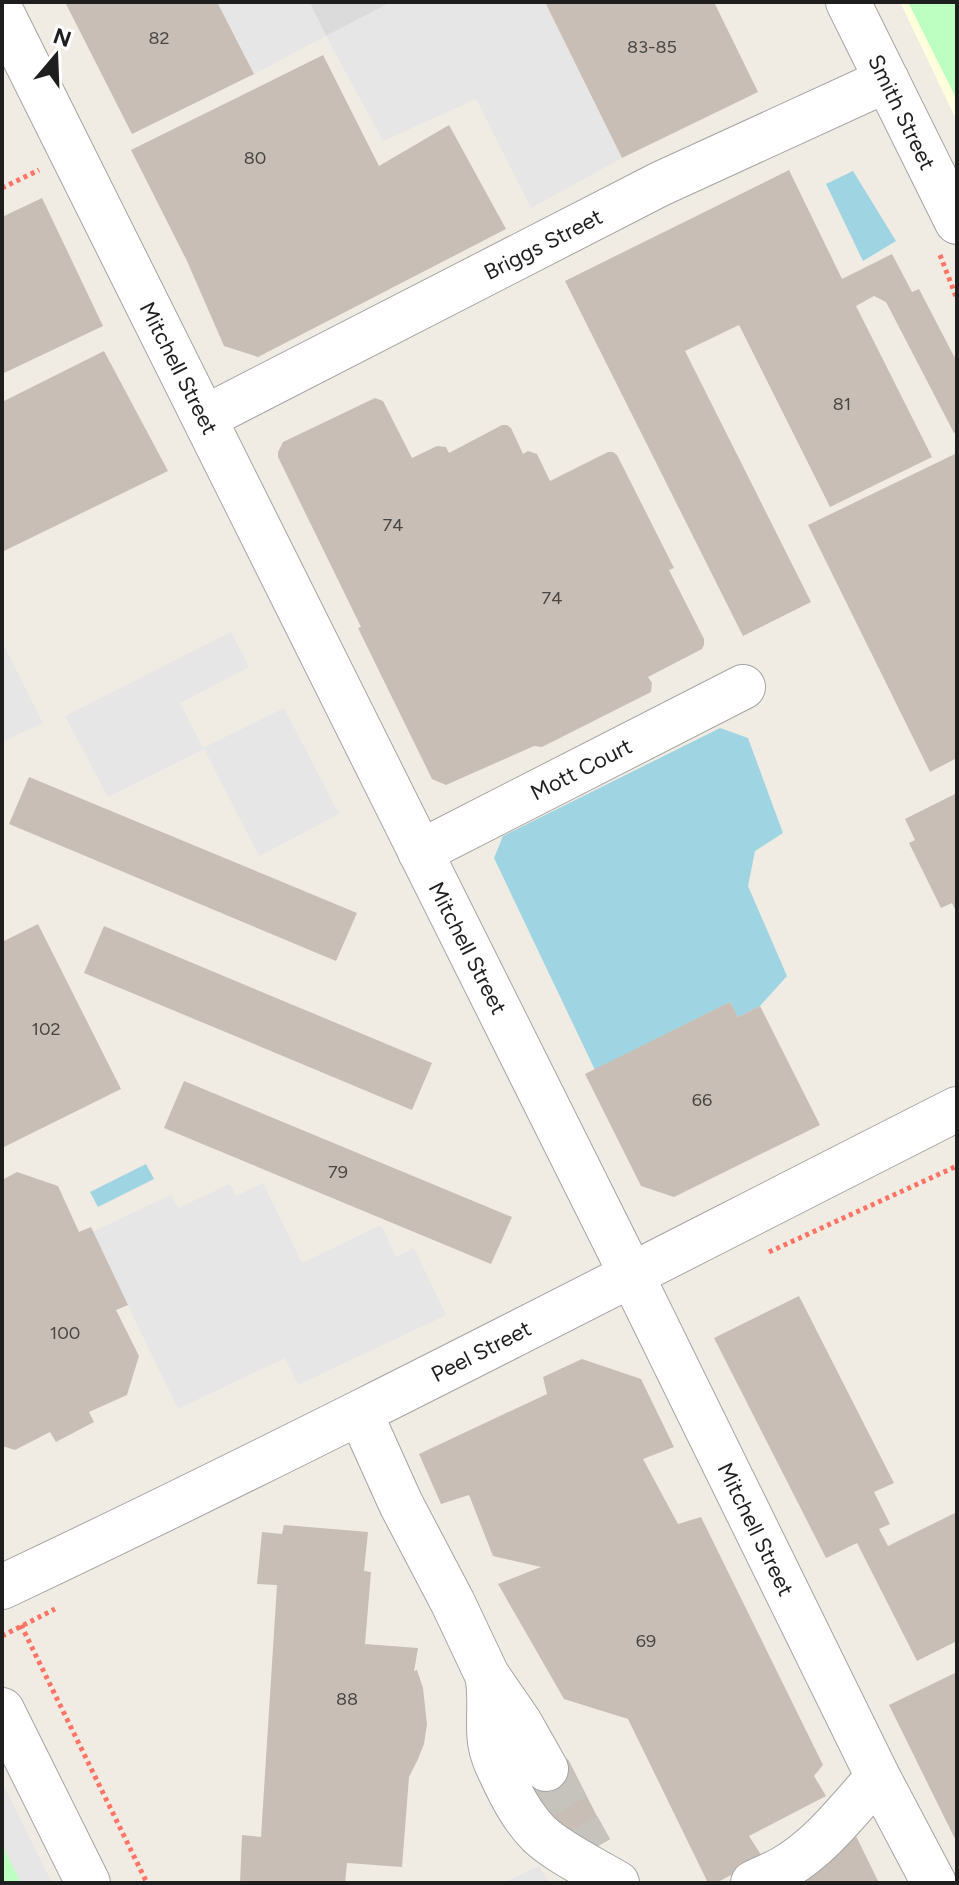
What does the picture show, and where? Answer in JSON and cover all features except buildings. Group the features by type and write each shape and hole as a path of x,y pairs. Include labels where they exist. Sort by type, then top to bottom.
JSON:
{"street":[{"name":"Smith Street","path":"848,2 957,222"},
{"name":"Mitchell Street","path":"2,13 631,1274 878,1777 934,1883"},
{"name":"Briggs Street","path":"204,418 660,184 887,80"},
{"name":"Mott Court","path":"420,852 743,687"},
{"name":"Peel Street","path":"2,1587 360,1413 957,1109"},
{"path":"360,1413 401,1504 487,1675 520,1723 546,1769"},
{"path":"487,1675 491,1748 517,1805 538,1833 550,1842 609,1872"},
{"path":"2,1710 88,1883"},
{"path":"753,1883 784,1868 806,1852 878,1777"}],"path":[{"path":"2,1587 147,1883"}],"shaded area":[{"path":"217,2 309,2 326,36 254,74"},
{"path":"309,2 393,2 326,36"},
{"path":"391,2 545,2 622,158 531,208 476,99 383,141 326,36"},
{"path":"900,2 957,2 957,121"},
{"path":"231,632 249,667 180,703 203,748 284,708 339,814 259,856 204,749 108,797 65,716"},
{"path":"2,641 43,723 2,742"},
{"path":"263,1183 302,1263 381,1225 396,1257 414,1248 446,1315 298,1385 285,1358 178,1409 92,1232 171,1195 178,1208 230,1184 236,1196"},
{"path":"2,1782 52,1883 21,1883 2,1844"},
{"path":"539,1866 549,1883 504,1883"}],"green space":[{"path":"908,2 957,2 957,100"},
{"path":"2,1840 23,1883 2,1883"}],"water":[{"path":"853,171 896,241 863,261 826,184"},
{"path":"720,728 748,738 783,833 755,851 748,886 787,976 760,1006 738,1017 730,1002 595,1070 494,858 503,836"},
{"path":"146,1164 154,1179 98,1207 90,1192"}],"tunnel":[{"path":"546,1769 591,1850"}]}
